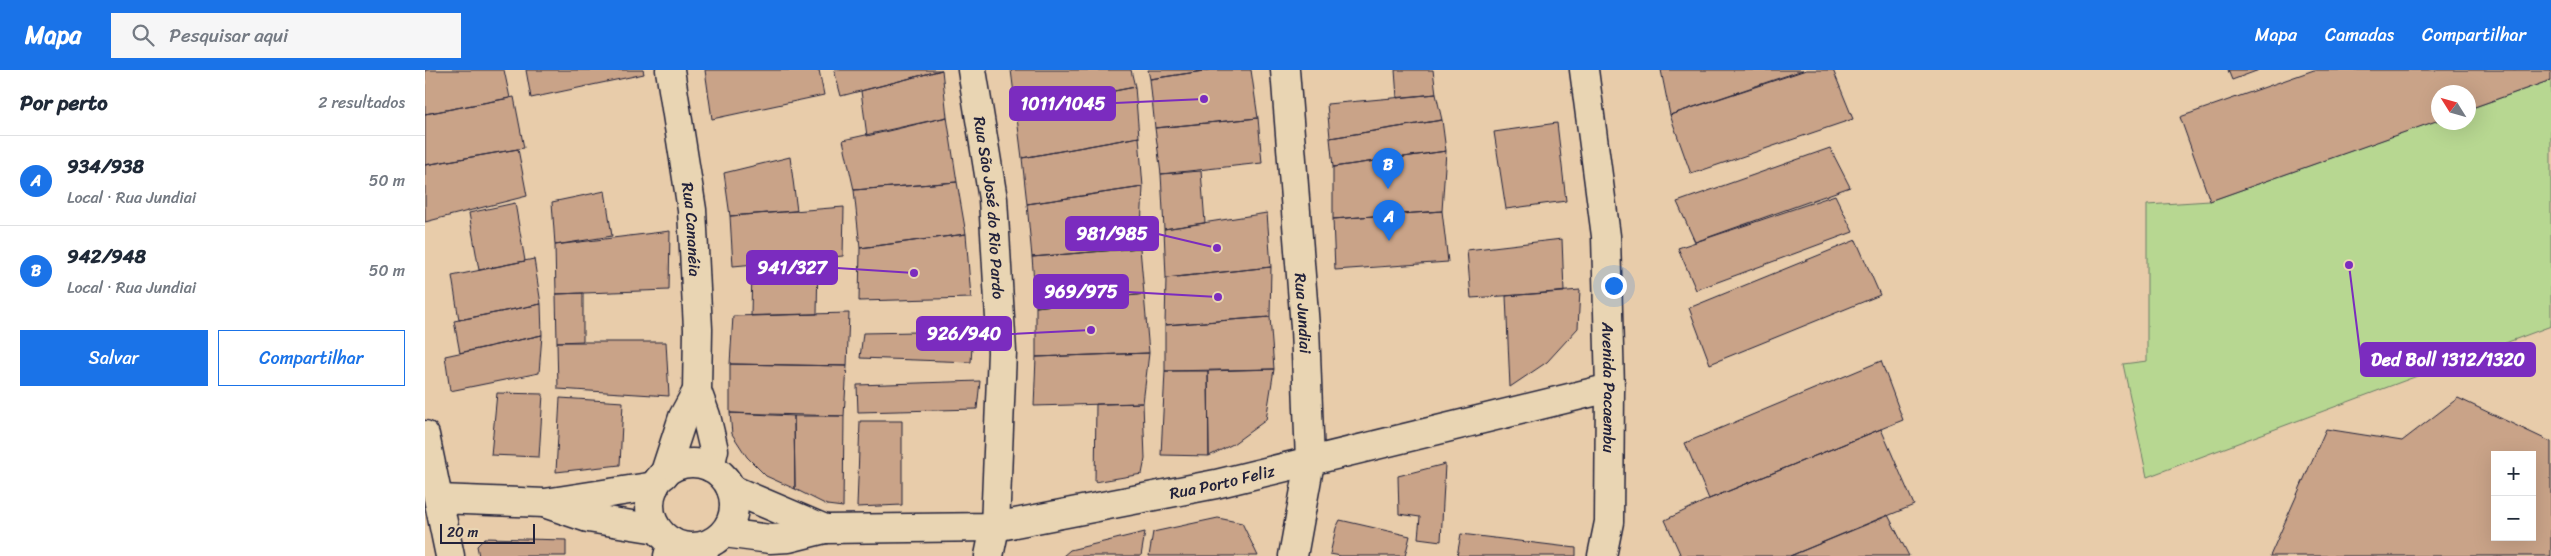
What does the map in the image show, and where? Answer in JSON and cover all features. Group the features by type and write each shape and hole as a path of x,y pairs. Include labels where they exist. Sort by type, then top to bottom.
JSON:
{"street":[{"name":"Rua Cananéia","path":"670,70 692,210 698,329 697,391 706,416 714,450 710,467"},
{"name":"Rua São José do Rio Pardo","path":"972,70 993,199 1002,352 995,527 989,556"},
{"name":"Rua Jundiai","path":"1285,70 1305,327 1310,462 1293,556"},
{"name":"Avenida Pacaembu","path":"1584,70 1605,236 1611,388 1609,522 1602,556"},
{"name":"Rua Porto Feliz","path":"711,545 789,538 825,530 995,527 1217,484 1611,388"},
{"name":"Rua Cananéia","path":"659,481 683,417 697,391"},
{"path":"425,435 450,556"},
{"path":"439,499 545,504 659,481 678,466 694,463 710,467 723,476 731,489 734,504 732,520 711,545 689,547 666,542 545,504"},
{"path":"659,481 651,508 666,542"},
{"name":"Rua Porto Feliz","path":"731,489 825,530"}],"green space":[{"path":"2551,80 2551,326 2147,477 2123,364 2147,361 2147,205 2210,201 2431,122 2431,130 2476,130 2476,107"}],"building":[{"path":"425,70 504,70 510,98 425,114"},
{"path":"526,70 643,70 644,74 531,98"},
{"path":"705,70 819,70 824,95 712,119"},
{"path":"834,70 942,70 841,96"},
{"path":"942,70 947,117 867,136 861,91"},
{"path":"1011,70 1131,70 1135,87 1016,110"},
{"path":"1148,70 1210,70 1150,79"},
{"path":"1210,70 1251,70 1258,118 1155,128 1150,79"},
{"path":"1395,70 1433,70 1436,94 1397,98"},
{"path":"1661,70 1803,70 1670,115"},
{"path":"1806,70 1833,70 1853,119 1691,174 1670,115"},
{"path":"2228,70 2259,70 2232,80"},
{"path":"2314,70 2551,70 2551,80 2476,107 2476,85 2431,85 2431,123 2210,201 2180,117"},
{"path":"1135,87 1139,137 1022,158 1016,110"},
{"path":"1436,94 1442,120 1330,138 1327,104"},
{"path":"514,97 524,148 425,165 425,114"},
{"path":"947,117 957,182 854,190 843,140"},
{"path":"1258,118 1262,163 1161,174 1155,128"},
{"path":"1442,120 1446,151 1333,167 1330,138"},
{"path":"1557,123 1566,201 1506,209 1494,132"},
{"path":"1139,137 1143,187 1027,204 1022,158"},
{"path":"1830,148 1850,187 1695,242 1677,202"},
{"path":"518,149 527,196 425,222 425,165"},
{"path":"1446,151 1442,211 1333,219 1333,167"},
{"path":"790,157 797,211 730,216 724,173"},
{"path":"1201,171 1205,223 1164,229 1161,174"},
{"path":"957,182 966,234 860,248 854,190"},
{"path":"1143,187 1140,248 1032,257 1027,204"},
{"path":"605,191 612,236 555,245 552,202"},
{"path":"1835,195 1853,232 1696,290 1678,248"},
{"path":"515,203 525,261 479,270 469,213"},
{"path":"844,207 843,256 733,266 730,216"},
{"path":"1442,211 1448,262 1335,270 1333,219"},
{"path":"1267,213 1271,267 1166,278 1164,229"},
{"path":"670,231 669,290 556,294 555,245"},
{"path":"966,234 971,298 859,301 860,248"},
{"path":"1562,239 1564,292 1471,298 1467,250"},
{"path":"1856,240 1880,295 1710,364 1689,308"},
{"path":"1140,248 1144,294 1036,307 1032,257"},
{"path":"534,259 541,304 459,320 452,276"},
{"path":"818,259 817,314 751,316 752,265"},
{"path":"1271,267 1270,317 1165,325 1166,278"},
{"path":"1580,290 1578,328 1547,362 1510,387 1506,296"},
{"path":"583,293 583,341 557,342 556,294"},
{"path":"1144,294 1149,353 1036,357 1036,307"},
{"path":"541,304 542,335 460,353 454,321"},
{"path":"849,313 847,366 730,364 733,316"},
{"path":"1270,317 1274,369 1165,371 1165,325"},
{"path":"973,331 971,362 860,358 863,333"},
{"path":"542,335 539,373 450,391 445,356"},
{"path":"557,342 666,342 669,396 558,389"},
{"path":"1149,353 1143,403 1034,406 1036,357"},
{"path":"1881,361 1903,420 1709,499 1685,443"},
{"path":"730,364 847,366 844,416 730,413"},
{"path":"1274,369 1266,420 1233,444 1209,456 1208,371"},
{"path":"1165,371 1208,371 1209,456 1161,455"},
{"path":"980,381 977,409 858,412 857,385"},
{"path":"497,393 543,394 539,457 491,455"},
{"path":"560,398 623,402 620,465 556,472"},
{"path":"2458,398 2551,442 2551,556 2270,556 2326,429 2402,441"},
{"path":"1143,403 1145,459 1142,474 1095,482 1096,404"},
{"path":"730,413 794,416 795,489 766,476 747,457 732,434"},
{"path":"794,416 844,416 843,507 827,505 795,489"},
{"path":"860,421 902,421 902,505 857,507"},
{"path":"1881,429 1914,505 1790,556 1681,556 1665,520 1709,499"},
{"path":"1445,464 1441,541 1418,538 1420,517 1399,514 1398,476"},
{"path":"1888,515 1909,556 1790,556"},
{"path":"1218,518 1242,523 1258,556 1149,556 1153,532"},
{"path":"1340,520 1410,536 1405,556 1341,556 1330,554 1336,528"},
{"path":"1145,532 1141,556 1063,556 1070,550"},
{"path":"1461,534 1576,548 1576,556 1457,556"},
{"path":"485,538 566,540 566,556 479,556 477,546"}],"place":[{"name":"1011/1045","path":"1204,99"},
{"name":"942/948","path":"1388,189"},
{"name":"934/938","path":"1389,241"},
{"name":"981/985","path":"1217,248"},
{"name":"Ded Boll 1312/1320","path":"2349,265"},
{"name":"941/327","path":"914,273"},
{"name":"969/975","path":"1218,297"},
{"name":"926/940","path":"1091,330"}]}
